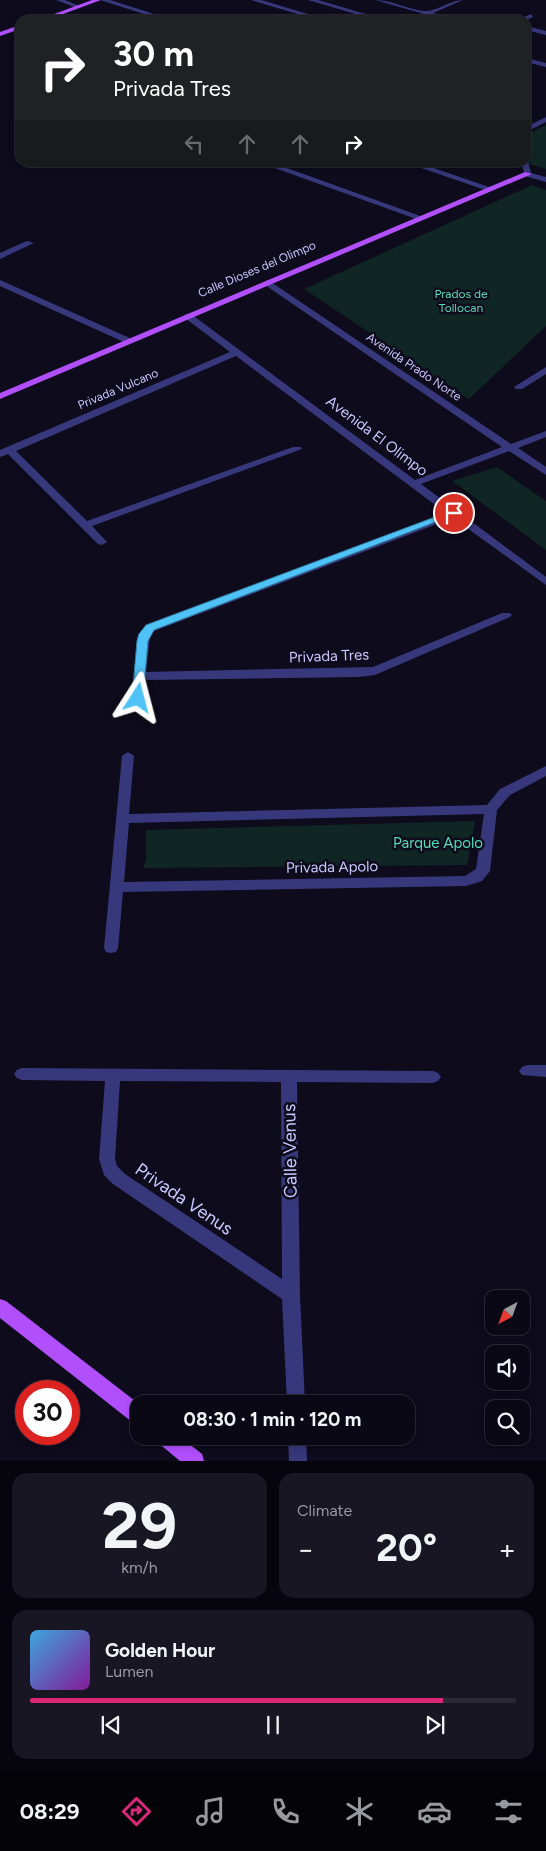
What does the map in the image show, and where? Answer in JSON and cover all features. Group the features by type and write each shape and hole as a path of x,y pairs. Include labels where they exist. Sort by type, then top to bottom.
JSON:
{"main road":[{"path":"56,15 98,0"},
{"path":"0,34 15,29"},
{"name":"Calle Dioses del Olimpo","path":"0,396 528,174"},
{"path":"0,1307 130,1409"},
{"path":"176,1445 196,1461"}],"street":[{"path":"59,0 79,7"},
{"path":"103,0 153,15"},
{"path":"254,0 307,15"},
{"path":"311,0 365,15"},
{"path":"378,0 435,15"},
{"path":"428,13 460,0"},
{"path":"531,29 546,33"},
{"path":"531,61 546,65"},
{"path":"531,127 546,119"},
{"path":"275,167 422,218"},
{"path":"422,167 491,189"},
{"path":"526,167 528,174 546,180"},
{"path":"0,256 30,243"},
{"path":"0,282 129,341"},
{"name":"Avenida Prado Norte","path":"268,283 546,472"},
{"name":"Avenida El Olimpo","path":"188,316 546,582"},
{"name":"Privada Vulcano","path":"102,542 86,525 5,452 237,352"},
{"path":"519,387 546,370"},
{"path":"415,483 546,434"},
{"path":"86,525 297,449"},
{"path":"138,698 144,634 150,628 454,513"},
{"name":"Privada Tres","path":"141,676 358,673 375,671 506,615"},
{"path":"111,948 124,819 128,756"},
{"path":"124,819 491,810 505,792 546,770"},
{"name":"Privada Apolo","path":"117,887 466,880 477,877 483,872 491,810"},
{"path":"527,1071 546,1070"},
{"path":"22,1074 289,1074 433,1077"},
{"name":"Calle Venus","path":"289,1074 291,1296 296,1395"},
{"name":"Privada Venus","path":"113,1075 107,1159 110,1170 119,1179 291,1296"},
{"path":"297,1445 298,1461"}],"green space":[{"path":"546,125 546,169 531,165 531,132"},
{"name":"Prados de Tollocan","path":"532,185 546,190 546,326 469,399 304,289"},
{"path":"497,467 546,501 546,550 452,481"},
{"name":"Parque Apolo","path":"475,821 467,865 143,868 146,860 146,830"}],"route":[{"path":"138,698 144,634 150,628 454,513"}]}
